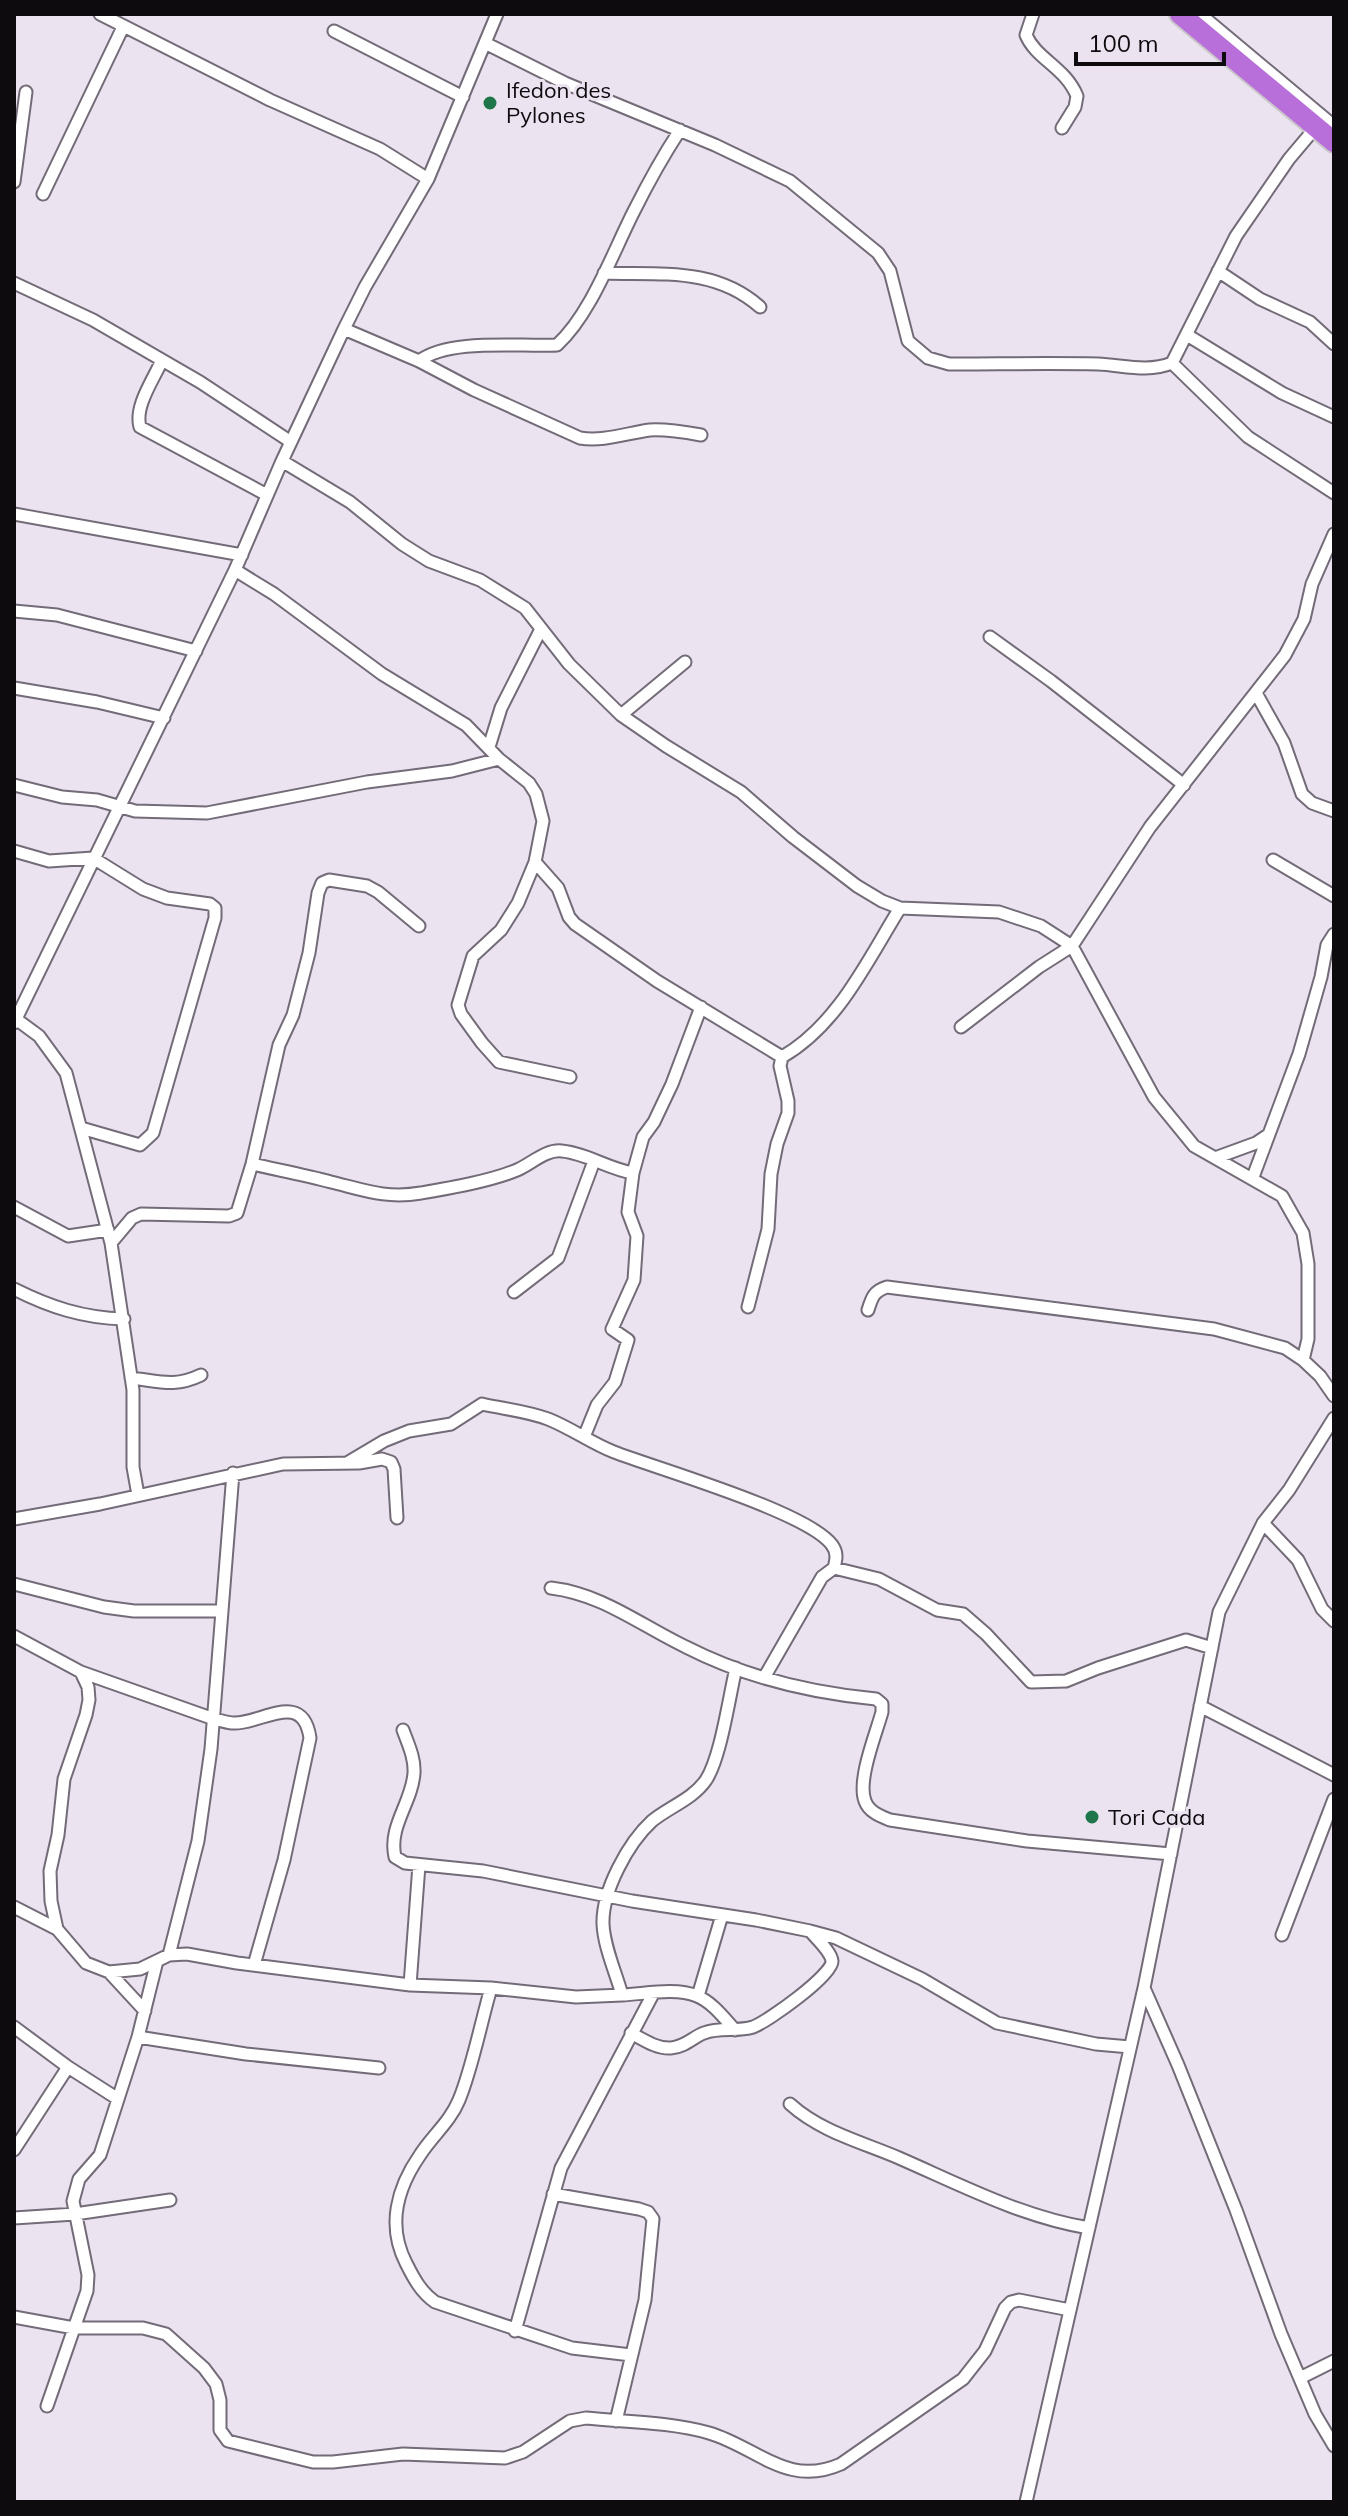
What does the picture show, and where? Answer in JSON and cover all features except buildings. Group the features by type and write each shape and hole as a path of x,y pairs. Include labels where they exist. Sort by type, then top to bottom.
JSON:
{"highway":[{"path":"1180,14 1330,131"}],"street":[{"path":"100,14 293,111 380,149 428,179"},
{"path":"138,1495 133,1467 131,1378 108,1230 66,1073 39,1036 15,1021 235,570 344,329 428,179 497,14"},
{"path":"1033,14 1026,35 1030,43 1062,71 1077,96 1075,107 1062,128"},
{"path":"485,43 565,83 680,130 790,181 878,253 890,271 908,341 928,358 949,364 1104,364 1147,369 1172,363 1253,209 1330,131 1200,14"},
{"path":"43,194 123,27"},
{"path":"334,31 463,97"},
{"path":"14,182 26,92"},
{"path":"419,361 429,353 472,346 557,345 568,335 604,273 632,213 680,130"},
{"path":"1218,271 1260,299 1310,322 1334,344"},
{"path":"604,273 693,276 728,284 760,307"},
{"path":"14,283 93,320 200,382 291,442"},
{"path":"344,329 580,438 651,430 701,435"},
{"path":"1187,335 1282,393 1334,417"},
{"path":"162,360 140,407 140,427 267,495"},
{"path":"1172,363 1248,437 1334,493"},
{"path":"282,461 350,502 402,544 429,561 480,580 525,608 540,631 621,715 741,792 857,886 900,908 999,912 1041,926 1072,946 1154,1097 1194,1146 1282,1196 1303,1233 1308,1264 1308,1339 1303,1360"},
{"path":"14,514 242,555"},
{"path":"961,1027 1039,967 1072,946 1142,838 1285,655 1304,619 1312,584 1334,534"},
{"path":"235,570 274,594 382,674 466,725 499,759 529,783 542,810 543,821 535,862 518,903 501,930 473,956 458,1005 461,1014 499,1062 570,1077"},
{"path":"14,611 57,615 196,651"},
{"path":"489,747 501,708 540,631"},
{"path":"990,637 1184,785"},
{"path":"621,715 685,662"},
{"path":"14,688 97,702 164,718"},
{"path":"1256,693 1284,743 1302,794 1312,803 1334,811"},
{"path":"14,785 62,797 97,800 117,808 180,814 207,813 367,782 452,771 499,759"},
{"path":"14,851 49,861 93,858 143,889 167,898 210,904 215,908 215,918 153,1133 140,1145 81,1128"},
{"path":"1273,860 1334,896"},
{"path":"535,862 558,888 569,917 575,924 623,959 782,1057"},
{"path":"111,1243 132,1218 141,1214 229,1216 237,1213 252,1164 279,1045 293,1015 309,953 322,883 329,880 367,886 419,926"},
{"path":"748,1307 768,1229 771,1174 777,1144 788,1113 780,1066 782,1057 812,1037 832,1015 900,908"},
{"path":"1253,1177 1299,1054 1327,945 1334,934"},
{"path":"584,1437 597,1405 615,1382 628,1340 612,1329 634,1280 637,1236 628,1212 633,1173 643,1137 654,1122 672,1084 701,1007"},
{"path":"1215,1158 1256,1143 1269,1134"},
{"path":"252,1164 371,1194 393,1196 422,1193 493,1177 516,1170 549,1152 561,1151 633,1173"},
{"path":"514,1292 558,1258 594,1161"},
{"path":"14,1207 68,1236 108,1230"},
{"path":"868,1310 873,1295 887,1287 1214,1329 1285,1348 1320,1376 1334,1396"},
{"path":"14,1289 50,1307 95,1318 124,1319"},
{"path":"131,1378 170,1384 201,1375"},
{"path":"347,1463 365,1451 409,1431 451,1424 482,1404 533,1414 612,1452 743,1498 795,1521 824,1537 834,1547 837,1556 834,1568 822,1577 765,1676"},
{"path":"1026,2502 1144,1988 1219,1612 1263,1523 1289,1490 1334,1418"},
{"path":"14,1519 283,1464 382,1459 391,1462 394,1469 397,1518"},
{"path":"169,1955 198,1841 214,1719 233,1473"},
{"path":"1263,1523 1298,1560 1322,1609 1334,1621"},
{"path":"834,1568 879,1579 937,1610 963,1614 1031,1682 1066,1681 1186,1640 1212,1648"},
{"path":"14,1584 104,1607 134,1611 221,1611"},
{"path":"551,1588 594,1598 689,1649 736,1668 802,1689 876,1699 882,1704 882,1712 862,1783 865,1802 875,1814 890,1820 1027,1841 1171,1854"},
{"path":"16,1642 81,1672 214,1719 234,1723 289,1711 302,1718 310,1738 284,1860 254,1965"},
{"path":"622,1995 603,1925 606,1895 621,1863 651,1822 691,1795 705,1781 713,1764 736,1668"},
{"path":"57,1929 51,1901 50,1871 58,1835 64,1779 89,1700 88,1687 81,1672"},
{"path":"1200,1706 1334,1775"},
{"path":"403,1730 414,1769 393,1846 395,1857 405,1863 483,1871 810,1931 836,1938 922,1979 997,2023 1096,2044 1130,2047"},
{"path":"1282,1935 1334,1799"},
{"path":"410,1985 419,1865"},
{"path":"14,1907 57,1929 86,1963 109,1972 145,2011"},
{"path":"698,1996 722,1915"},
{"path":"631,2033 656,2046 671,2048 684,2045 699,2034 712,2030 753,2027 768,2019 829,1971 832,1958 810,1931"},
{"path":"109,1972 140,1969 169,1955 187,1954 410,1985 491,1988 576,1997 677,1992 698,1996 735,2030"},
{"path":"47,2406 87,2291 88,2275 75,2214 74,2189 100,2155 138,2037 157,1961"},
{"path":"491,1988 459,2101 441,2130 420,2154 399,2190 395,2221 397,2246 426,2296 435,2302 572,2348 631,2355"},
{"path":"1144,1988 1178,2065 1300,2378 1315,2414 1334,2446"},
{"path":"515,2331 561,2168 653,1994"},
{"path":"14,2027 118,2099"},
{"path":"138,2037 246,2054 379,2068"},
{"path":"14,2150 68,2067"},
{"path":"790,2104 821,2127 1006,2204 1057,2223 1089,2228"},
{"path":"553,2194 639,2209 648,2212 653,2219 645,2300 616,2421"},
{"path":"14,2218 75,2214 170,2200"},
{"path":"14,2317 74,2328 143,2328 166,2334 204,2368 216,2384 223,2437 228,2441 313,2462 403,2454 505,2458 523,2452 570,2421 586,2418 708,2433 728,2440 780,2468 804,2473 823,2472 841,2464 963,2379 985,2351 1005,2308 1011,2302 1019,2300 1070,2310"},
{"path":"1300,2378 1334,2361"}],"place":[{"name":"Ifedon des Pylones","path":"490,103"},
{"name":"Tori Cada","path":"1092,1817"}]}
